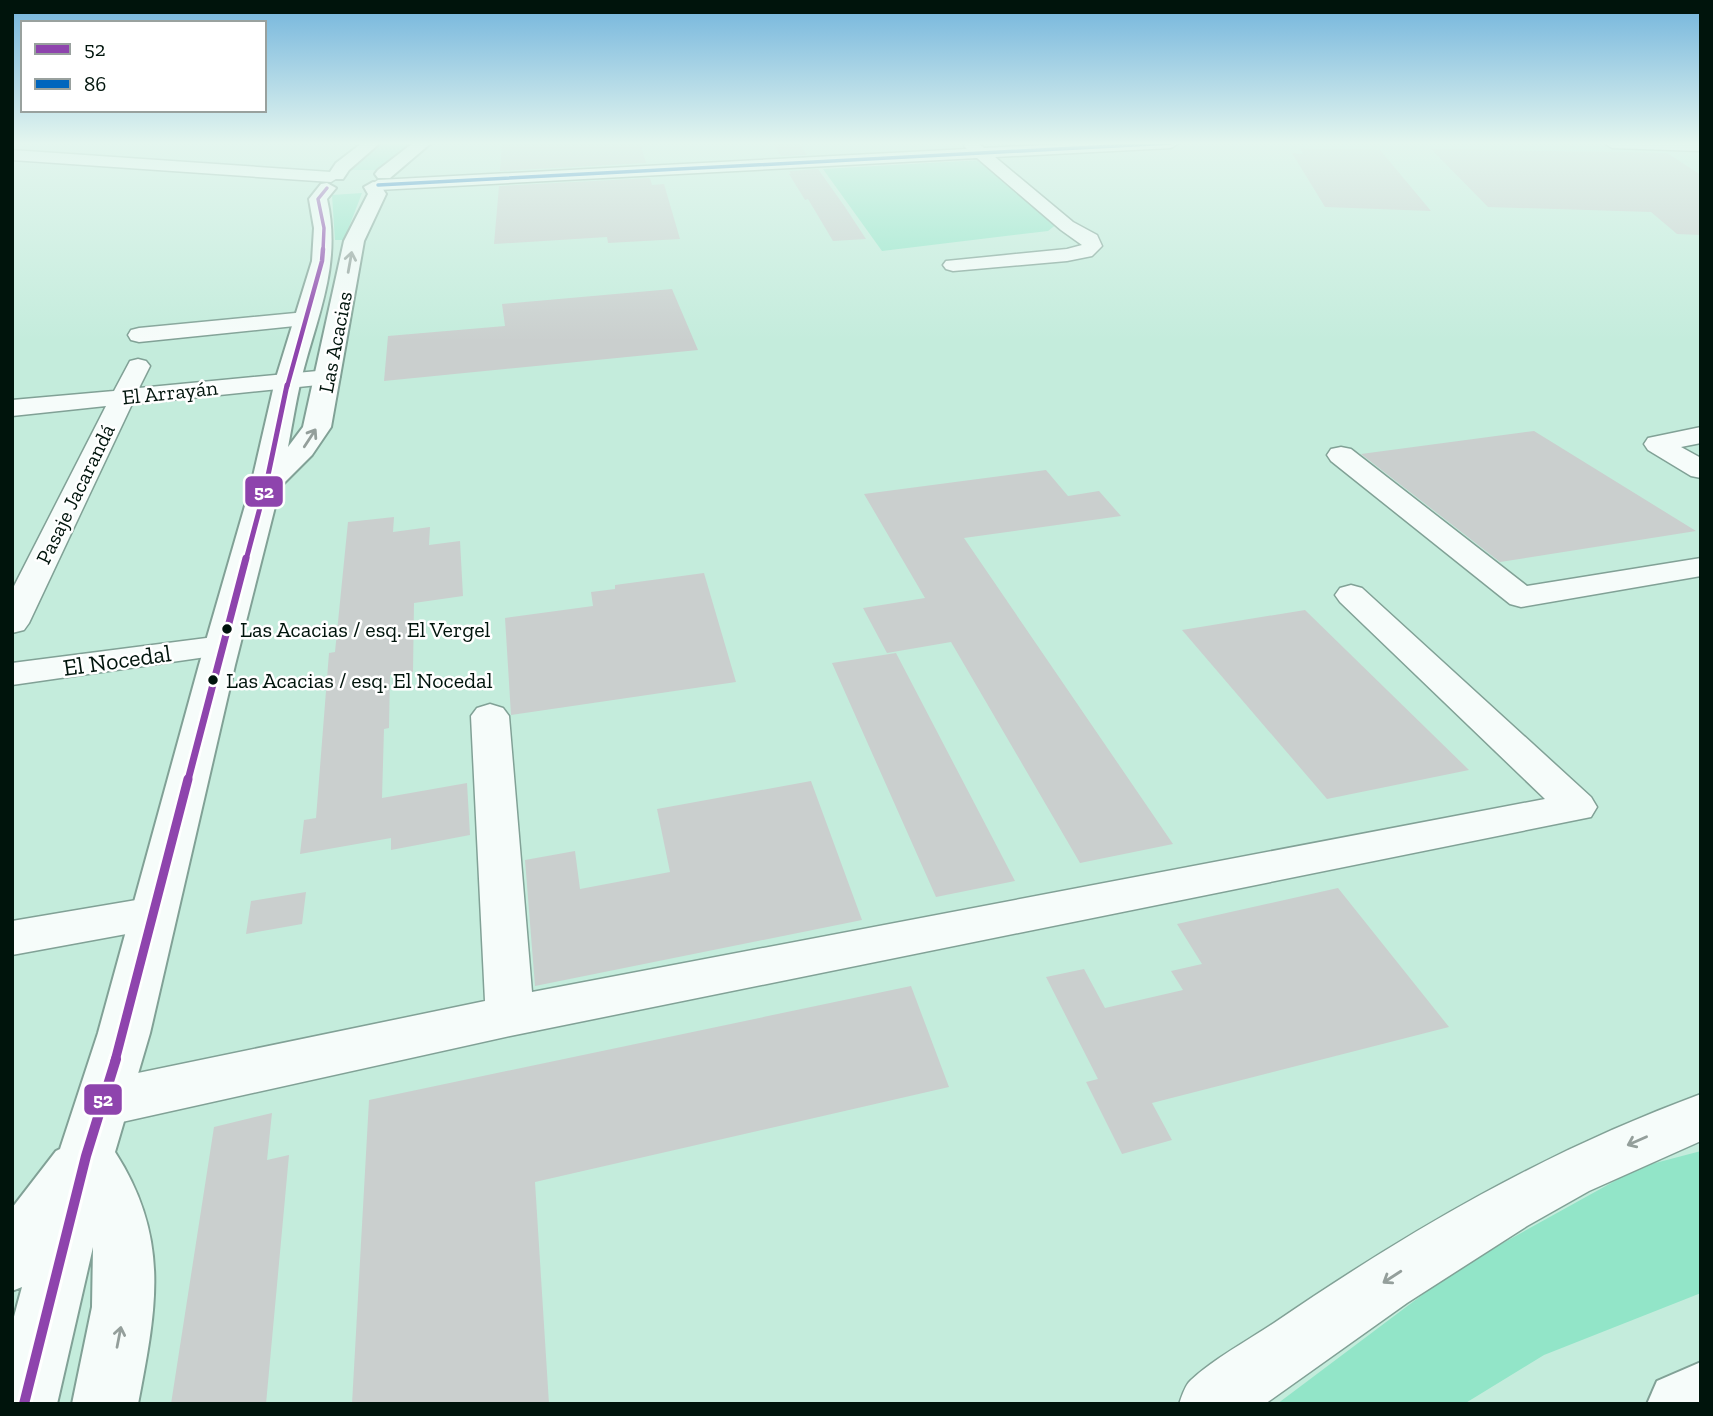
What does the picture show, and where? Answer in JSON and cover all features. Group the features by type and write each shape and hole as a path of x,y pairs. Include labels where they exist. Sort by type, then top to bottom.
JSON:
{"main road":[{"name":"Las Acacias","path":"24,1404 266,485 288,381 324,250 320,209"},
{"name":"Las Acacias","path":"266,485 310,439 321,416 354,241 370,209"},
{"path":"12,1262 95,1130"},
{"path":"95,1130 103,1180 116,1207 126,1268 125,1300 105,1404"},
{"path":"1680,1404 1701,1395"}],"street":[{"path":"953,265 1067,255 1085,252 1092,246 1090,239 1067,226 1047,209"},
{"path":"139,335 306,319"},
{"name":"Pasaje Jacarandá","path":"12,623 138,366"},
{"name":"El Arrayán","path":"12,408 328,377"},
{"path":"1701,435 1657,444 1701,470"},
{"path":"1341,455 1521,597 1701,567"},
{"path":"95,1130 510,1016 1577,807 1351,595"},
{"name":"El Nocedal","path":"12,674 222,646"},
{"path":"491,716 510,1016"},
{"path":"12,938 154,914"},
{"path":"1211,1404 1390,1279 1508,1205 1580,1167 1653,1134 1701,1117"}],"green space":[{"path":"333,209 356,209 344,240 335,240"},
{"path":"852,209 1039,209 1057,224 1048,231 882,251"},
{"path":"1701,1151 1701,1293 1544,1355 1464,1404 1277,1404 1458,1268 1640,1167"}],"building":[{"path":"497,209 671,209 680,239 608,243 607,237 494,244"},
{"path":"814,209 846,209 866,239 833,241"},
{"path":"1380,209 1429,209 1431,211"},
{"path":"1556,209 1701,209 1701,235 1677,234 1651,212"},
{"path":"672,289 698,350 384,381 388,336 505,326 502,304"},
{"path":"1534,431 1696,531 1500,562 1361,454"},
{"path":"1046,470 1068,496 1099,491 1121,516 964,538 1173,844 1080,863 951,642 887,653 863,608 925,598 864,494"},
{"path":"394,517 393,532 430,527 429,545 460,541 463,596 414,603 413,672 390,675 389,728 384,729 382,798 467,783 470,835 391,850 391,838 300,854 304,820 316,818 329,653 335,652 348,522"},
{"path":"704,573 736,682 511,715 505,618 593,606 591,592 615,589 615,585"},
{"path":"1305,610 1469,770 1327,799 1182,630"},
{"path":"896,653 1015,881 936,897 832,663"},
{"path":"811,781 862,920 535,986 525,860 575,851 580,889 670,872 657,809"},
{"path":"1338,888 1449,1027 1152,1103 1172,1140 1122,1154 1086,1082 1098,1079 1046,977 1084,969 1105,1008 1183,990 1171,971 1202,964 1177,924"},
{"path":"306,892 302,924 246,934 251,901"},
{"path":"911,986 949,1087 535,1182 549,1404 352,1404 369,1100"},
{"path":"272,1113 267,1160 289,1155 266,1404 171,1404 214,1127"}],"transit line":[{"name":"52","path":"24,1404 86,1156 124,1033 217,665 266,485 288,381 322,261 324,228 320,209"}],"place":[{"name":"Las Acacias / esq. El Vergel","path":"227,629"},
{"name":"Las Acacias / esq. El Nocedal","path":"213,680"}]}
